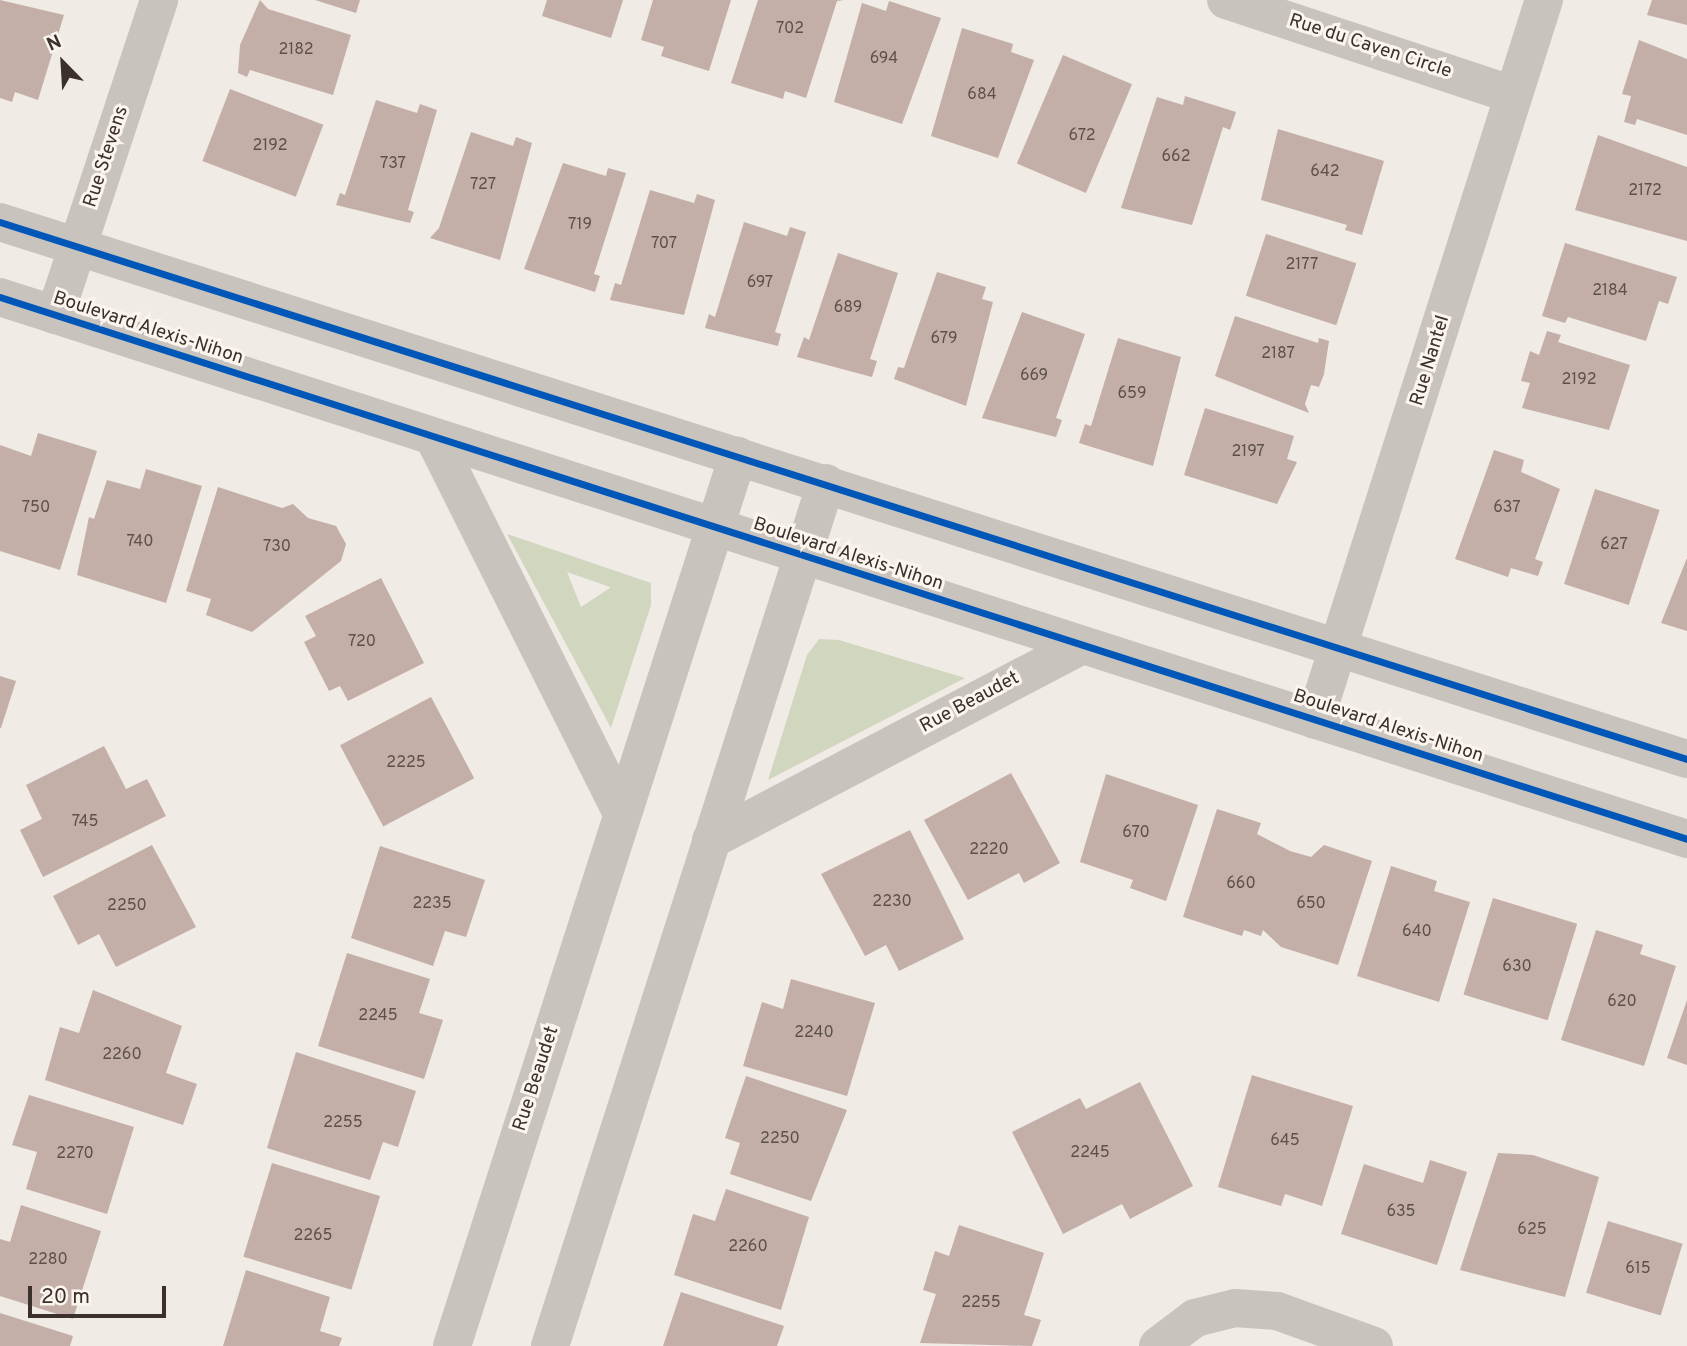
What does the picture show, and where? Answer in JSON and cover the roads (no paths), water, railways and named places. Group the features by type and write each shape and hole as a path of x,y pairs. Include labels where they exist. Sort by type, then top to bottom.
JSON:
{"street":[{"name":"Rue Stevens","path":"55,315 159,0"},
{"name":"Rue du Caven Circle","path":"1226,0 1513,95"},
{"name":"Rue Nantel","path":"1315,720 1544,0"},
{"path":"0,222 1687,759"},
{"name":"Boulevard Alexis-Nihon","path":"0,297 435,440 1687,839"},
{"path":"435,440 621,812"},
{"name":"Rue Beaudet","path":"452,1346 621,812 738,456"},
{"path":"550,1346 826,483"},
{"name":"Rue Beaudet","path":"711,840 1080,646"},
{"path":"1158,1346 1195,1318 1235,1308 1277,1311 1374,1346"}]}
